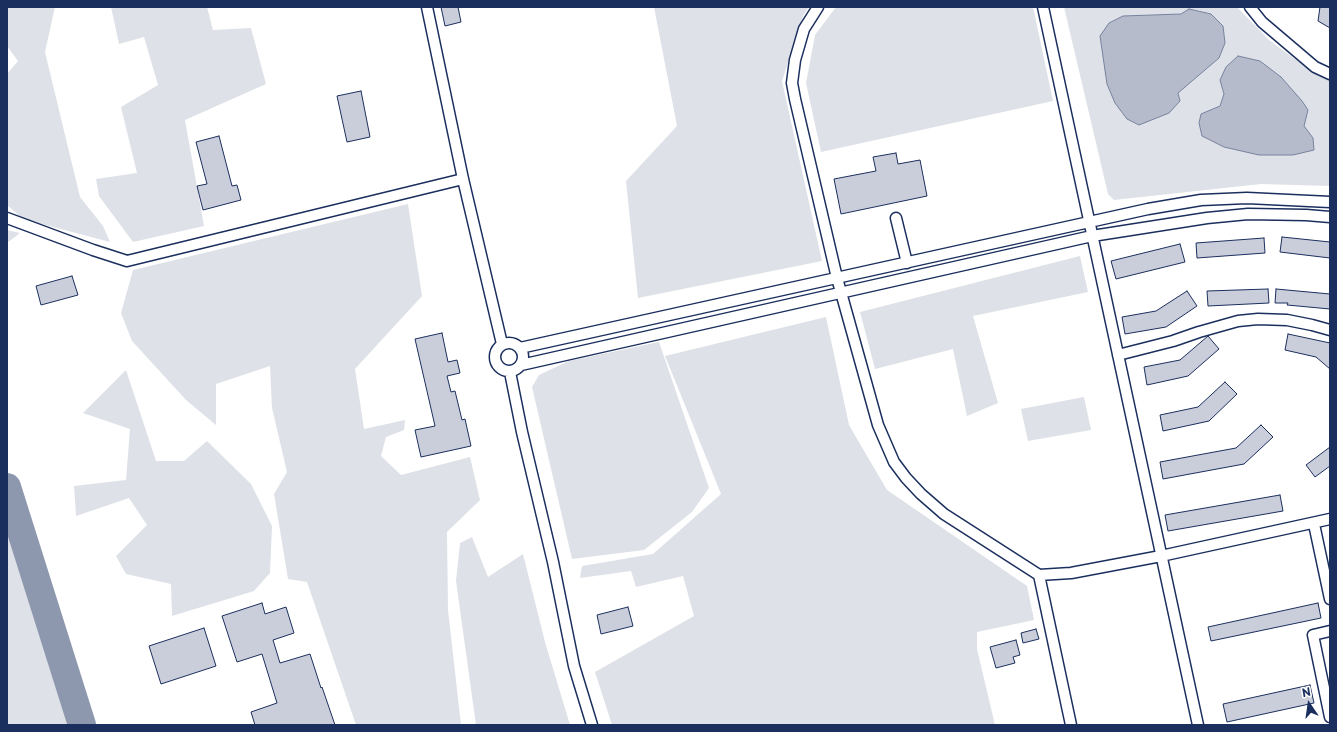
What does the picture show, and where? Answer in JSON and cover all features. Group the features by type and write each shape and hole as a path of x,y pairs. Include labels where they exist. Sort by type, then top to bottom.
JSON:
{"street":[{"path":"427,7 463,179 502,344"},
{"path":"818,7 804,29 795,60 792,83 837,278 878,425 894,462 921,494 944,514 1039,576 1071,573 1161,556 1330,520"},
{"path":"1043,7 1198,725"},
{"path":"1250,7 1262,22 1315,67 1330,74"},
{"path":"7,218 93,250 128,261 463,179"},
{"path":"520,348 1089,222 1201,200 1247,198 1330,202"},
{"path":"521,365 523,356 520,348 511,343 502,344 495,352 495,362 501,369 510,372 514,371 521,365 1092,236 1207,218 1248,214 1330,217"},
{"path":"896,218 907,263"},
{"path":"1118,355 1174,341 1204,330 1238,321 1258,319 1287,320 1312,324 1330,330"},
{"path":"510,372 553,562 574,666 592,725"},
{"path":"1314,524 1330,599"},
{"path":"1039,576 1071,725"},
{"path":"1330,632 1313,635 1330,717"}],"shaded area":[{"path":"7,7 55,7 45,52 80,197 103,226 110,242 23,219 7,205 7,74 18,61 7,46"},
{"path":"111,7 207,7 213,30 251,28 266,84 185,120 204,226 133,242 99,196 96,179 137,173 121,107 158,85 144,37 119,44"},
{"path":"654,7 809,7 803,16 782,81 822,261 638,298 626,181 677,126"},
{"path":"836,7 1033,7 1053,101 821,152 806,83 815,35"},
{"path":"1064,7 1237,7 1269,40 1314,73 1330,80 1330,186 1261,184 1114,200 1108,194"},
{"path":"408,204 422,296 355,369 364,429 405,420 404,430 386,437 381,456 401,475 470,457 480,500 447,532 448,610 461,725 356,725 307,582 288,579 274,494 287,472 272,408 270,366 216,384 216,425 186,400 132,341 121,313 133,270"},
{"path":"7,230 20,233 7,243"},
{"path":"1080,256 1088,292 973,316 998,403 967,416 953,349 875,369 860,312"},
{"path":"826,317 849,425 887,490 1027,586 1034,620 977,632 977,649 995,725 612,725 595,672 694,616 683,576 636,587 631,571 580,578 582,566 653,554 721,494 665,356"},
{"path":"659,342 709,488 692,512 644,550 572,559 532,387 539,375 569,361"},
{"path":"126,370 156,461 184,461 207,441 251,484 272,526 270,573 254,591 172,616 171,584 126,574 116,556 147,525 129,498 76,516 74,486 126,480 130,429 83,413"},
{"path":"1084,397 1091,430 1028,441 1021,409"},
{"path":"7,524 64,706 67,725 7,725"},
{"path":"472,537 488,577 523,554 545,642 570,725 476,725 456,581 460,543"}],"water":[{"path":"1189,9 1211,14 1223,26 1225,43 1219,58 1178,93 1180,101 1169,113 1139,125 1127,119 1115,103 1107,84 1100,36 1109,23 1123,16 1181,14"},
{"path":"1238,56 1260,61 1281,77 1302,101 1308,110 1304,126 1313,138 1314,150 1293,155 1259,155 1224,147 1202,136 1199,123 1201,114 1220,106 1224,94 1220,80 1226,67"}],"building":[{"path":"441,7 458,7 461,22 445,26"},
{"path":"1320,7 1330,7 1330,28 1318,21"},
{"path":"361,91 370,137 347,142 337,96"},
{"path":"219,136 232,186 237,185 241,200 203,210 197,186 207,184 196,142"},
{"path":"896,153 898,164 920,160 927,196 841,214 834,179 876,171 873,157"},
{"path":"1282,237 1330,242 1330,258 1280,252"},
{"path":"1264,238 1265,253 1197,258 1196,243"},
{"path":"1180,244 1185,262 1116,279 1111,261"},
{"path":"72,276 78,295 41,305 36,286"},
{"path":"1268,289 1269,303 1208,306 1207,291"},
{"path":"1276,289 1330,294 1330,309 1287,305 1288,303 1275,303"},
{"path":"1187,291 1197,306 1166,327 1125,334 1122,317 1156,311"},
{"path":"442,333 448,362 457,360 460,373 447,376 451,392 455,391 462,420 465,419 471,446 421,457 415,430 435,426 415,339"},
{"path":"1288,334 1330,343 1330,369 1316,357 1285,350"},
{"path":"1208,336 1219,349 1188,376 1147,385 1144,367 1180,360"},
{"path":"1225,382 1237,394 1209,421 1163,431 1160,415 1198,407"},
{"path":"1261,425 1273,437 1244,464 1163,479 1160,462 1236,448"},
{"path":"1330,447 1330,466 1315,477 1306,465"},
{"path":"1280,495 1283,511 1168,531 1165,515"},
{"path":"262,603 265,614 286,607 294,633 273,640 280,663 310,654 335,725 255,725 251,712 277,703 262,654 237,662 222,616"},
{"path":"1318,603 1321,618 1211,641 1208,627"},
{"path":"628,607 633,626 601,634 597,615"},
{"path":"204,628 216,666 161,684 149,646"},
{"path":"1036,629 1039,639 1023,643 1021,633"},
{"path":"1016,640 1020,655 1013,657 1015,663 996,668 990,647"},
{"path":"1310,685 1314,703 1227,722 1223,704"}],"taxiway":[{"path":"7,487 82,725"}]}
